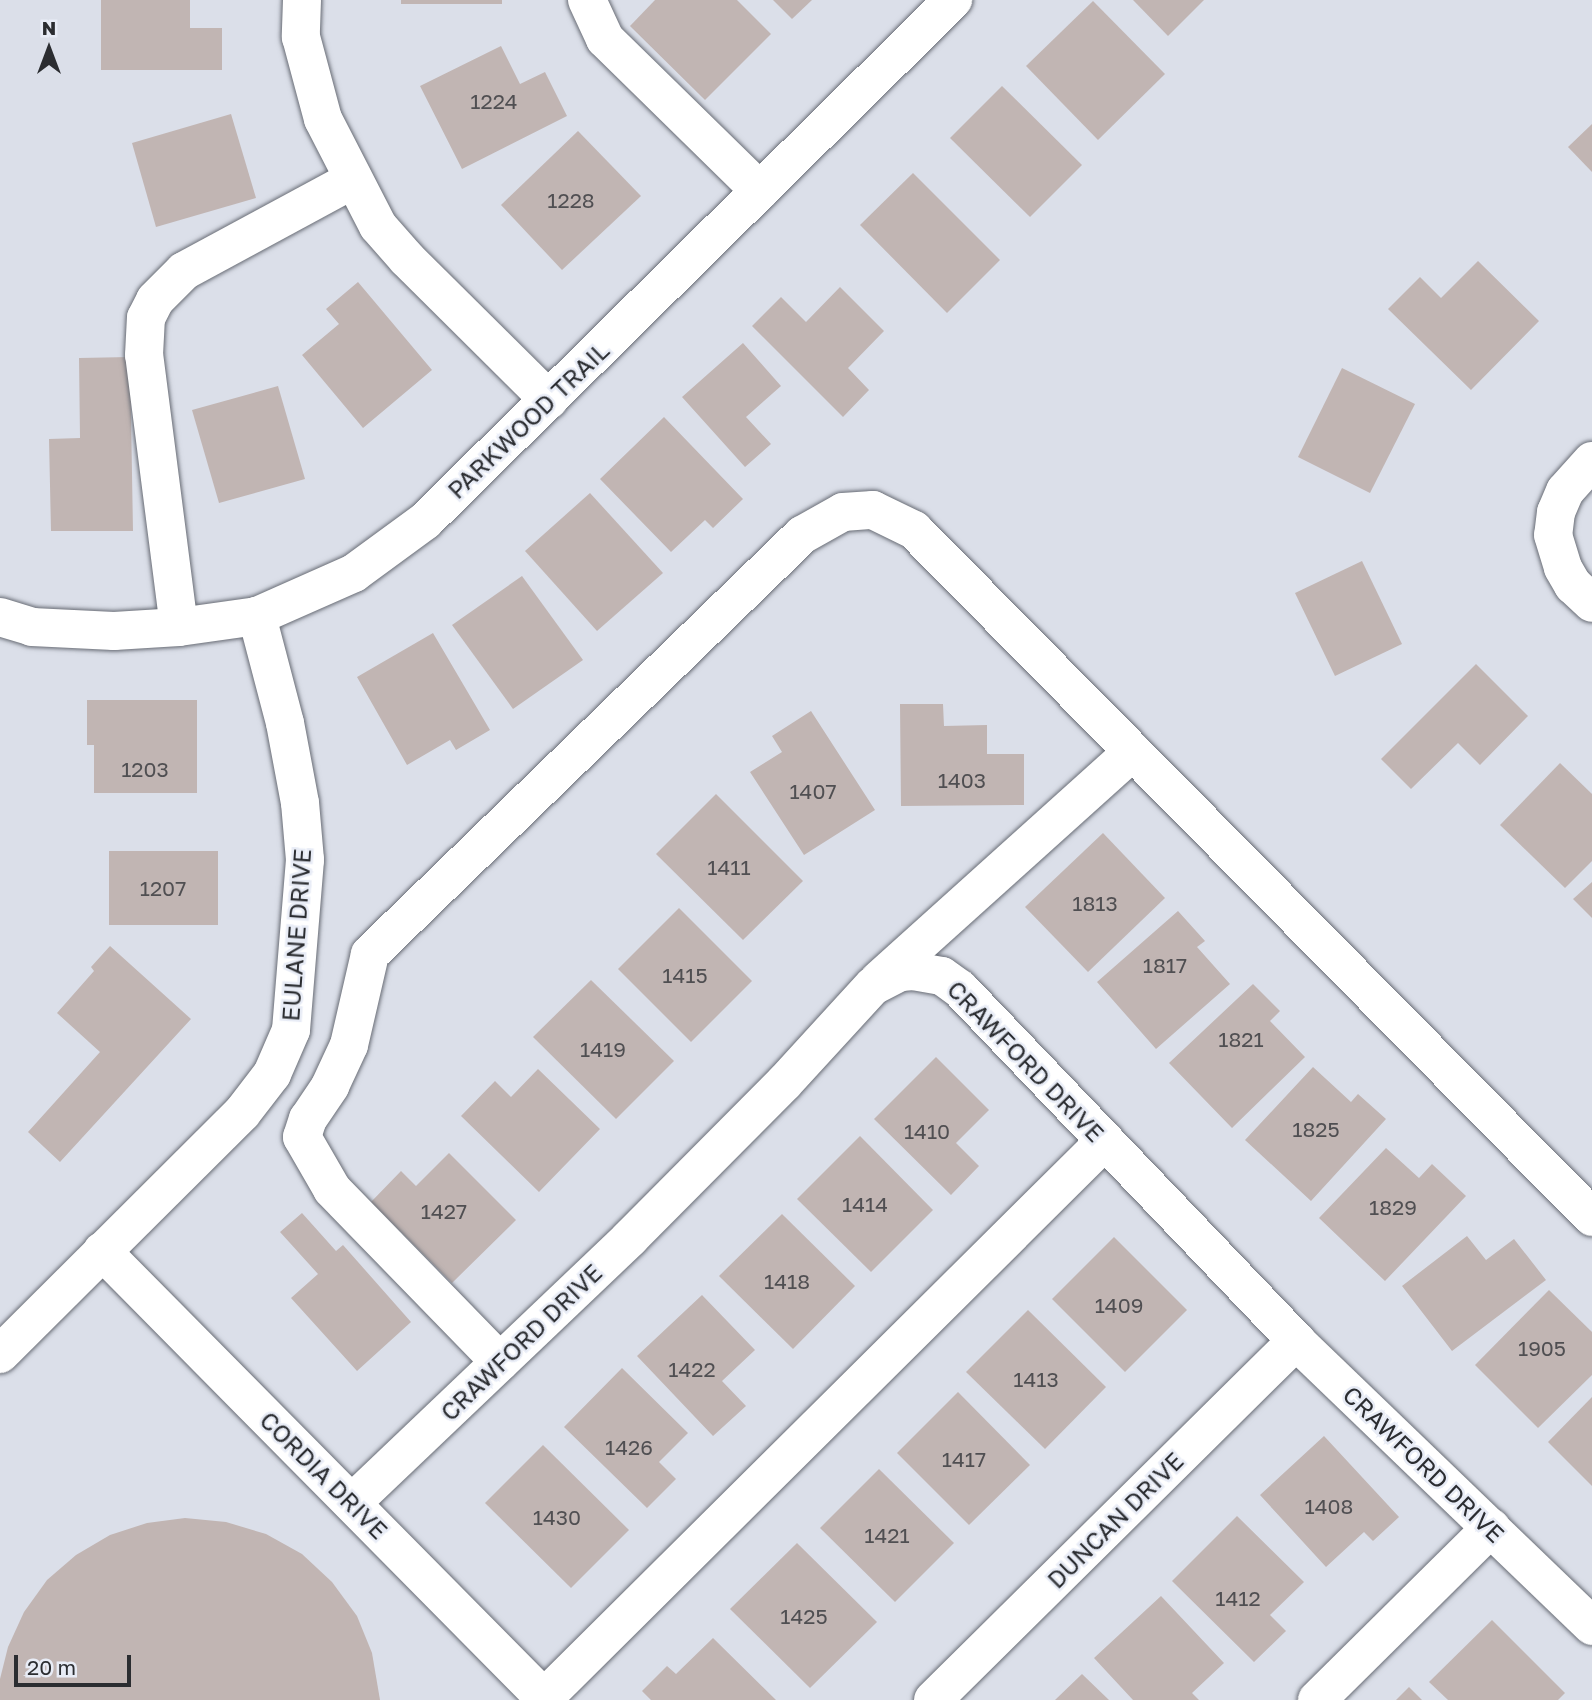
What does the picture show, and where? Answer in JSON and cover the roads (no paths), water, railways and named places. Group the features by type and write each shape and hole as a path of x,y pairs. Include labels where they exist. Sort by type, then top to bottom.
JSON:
{"street":[{"path":"302,0 301,37 311,83 323,120 352,180 379,226 407,259 549,400"},
{"path":"587,0 605,39 760,191"},
{"name":"PARKWOOD TRAIL","path":"0,617 33,627 100,631 179,627 257,616 354,573 425,521 953,0"},
{"path":"179,627 144,355 146,318 155,300 184,271 352,180"},
{"path":"1592,461 1565,491 1556,512 1553,535 1563,568 1573,585 1592,603"},
{"path":"500,1362 332,1189 302,1137 308,1119 330,1086 349,1045 370,954 802,535 843,512 873,510 914,530 1592,1217"},
{"name":"EULANE DRIVE","path":"0,1354 242,1113 272,1074 291,1030 304,860 300,803 285,723 257,616"},
{"path":"873,986 1132,752"},
{"name":"CRAWFORD DRIVE","path":"352,1503 500,1362 764,1102 873,986 901,972 942,976 960,989 1296,1340 1592,1626"},
{"path":"545,1699 1105,1141"},
{"name":"CORDIA DRIVE","path":"102,1251 545,1699"},
{"name":"DUNCAN DRIVE","path":"933,1700 1296,1340"},
{"path":"1317,1700 1491,1528"}]}
